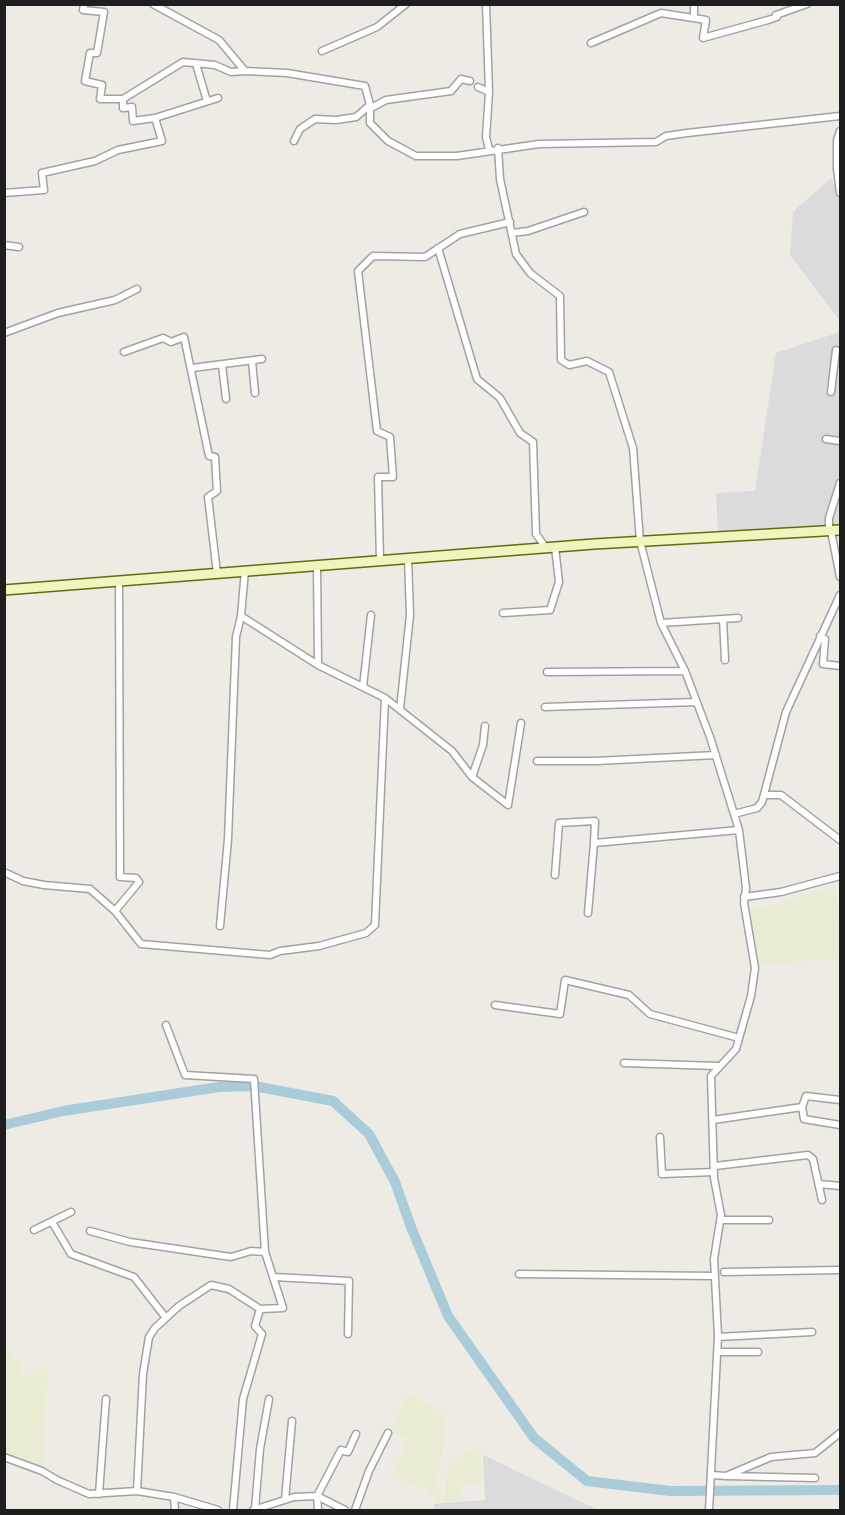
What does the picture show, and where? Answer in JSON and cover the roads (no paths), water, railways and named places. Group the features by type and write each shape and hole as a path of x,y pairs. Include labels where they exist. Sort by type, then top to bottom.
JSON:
{"main road":[{"path":"4,590 550,547 834,530"}],"street":[{"path":"84,4 83,9 105,8 97,53 90,53 85,81 102,85 100,99 123,99 183,62 215,65 217,68 231,72 287,73 360,85 365,86 370,107 370,123 388,141 416,156 457,156 489,149 539,144 656,142 666,136 687,133 840,116"},
{"path":"153,4 219,40 245,71"},
{"path":"322,51 377,27 406,4"},
{"path":"486,4 489,92 486,137 489,149"},
{"path":"665,4 665,13"},
{"path":"694,4 694,18"},
{"path":"591,43 649,16 665,13 706,20 703,38 725,35 807,4"},
{"path":"196,64 207,101"},
{"path":"294,141 300,129 315,119 336,120 356,117 386,100 451,91 461,80 471,81"},
{"path":"478,87 489,92"},
{"path":"123,99 123,108 132,107 133,121 155,118 218,98"},
{"path":"4,193 44,190 42,173 95,161 118,150 162,141 155,118"},
{"path":"840,131 837,140 840,193"},
{"path":"498,148 500,179 516,254 530,273 560,296 561,360 569,365 587,361 609,372 633,448 640,541 661,623 685,671 716,755 739,830 746,888 744,897 755,968 751,996 736,1049 711,1076 715,1169 721,1220 716,1238 718,1352 709,1510"},
{"path":"512,233 528,231 584,212"},
{"path":"380,560 378,477 393,477 393,467 390,437 377,431 358,270 373,256 425,257 460,234 510,222"},
{"path":"4,245 19,247"},
{"path":"438,248 477,379 500,398 520,433 533,442 536,534 550,547 559,582 550,610 503,613"},
{"path":"4,333 58,313 115,300 137,289"},
{"path":"124,352 163,338 171,342 184,337 209,456 215,457 217,490 208,497 217,573"},
{"path":"831,392 836,350"},
{"path":"192,368 262,359"},
{"path":"252,361 255,393"},
{"path":"222,365 226,399"},
{"path":"826,438 840,441"},
{"path":"840,483 829,518 834,530 840,577"},
{"path":"400,709 410,615 408,558"},
{"path":"317,566 318,665"},
{"path":"220,926 228,839 236,637 241,616 245,570"},
{"path":"114,911 139,882 136,878 120,877 119,581"},
{"path":"734,814 757,808 765,795 786,712 840,595"},
{"path":"363,687 371,615"},
{"path":"241,616 318,665 385,698 452,751 472,777 508,804 521,723"},
{"path":"661,623 738,618"},
{"path":"723,619 725,660"},
{"path":"820,636 825,639 823,664 840,666"},
{"path":"547,672 685,671"},
{"path":"4,872 23,881 90,889 114,911 141,944 270,955 280,951 319,946 366,933 375,925 385,698"},
{"path":"545,707 696,702"},
{"path":"472,777 483,745 485,726"},
{"path":"537,761 596,761 716,755"},
{"path":"765,795 781,795 840,840"},
{"path":"555,875 559,823 595,822 588,913"},
{"path":"594,843 739,830"},
{"path":"744,897 781,892 840,876"},
{"path":"495,1005 560,1014 565,980 629,995 650,1014 739,1038"},
{"path":"137,1491 149,1336 179,1306 211,1285 229,1289 260,1309 283,1308 265,1252 254,1079 184,1075 166,1026"},
{"path":"624,1063 718,1066"},
{"path":"840,1100 806,1096 802,1107 804,1119 840,1125"},
{"path":"713,1119 802,1107"},
{"path":"660,1137 662,1174 715,1169 808,1155 813,1159 822,1200"},
{"path":"819,1184 840,1186"},
{"path":"34,1230 71,1212"},
{"path":"721,1220 769,1220"},
{"path":"52,1222 71,1254 134,1277 166,1318"},
{"path":"90,1231 130,1242 221,1256 231,1257 251,1251 265,1252"},
{"path":"724,1272 777,1273 840,1270"},
{"path":"519,1274 715,1276"},
{"path":"274,1277 349,1281 348,1334"},
{"path":"233,1510 243,1399 262,1334 255,1326 260,1309"},
{"path":"718,1337 812,1332"},
{"path":"718,1352 758,1352"},
{"path":"99,1494 106,1399"},
{"path":"269,1399 260,1449 254,1510 278,1507 285,1500 294,1497 317,1496 345,1510"},
{"path":"285,1500 292,1421"},
{"path":"726,1476 771,1457 815,1453 840,1432"},
{"path":"355,1510 369,1471 388,1433"},
{"path":"318,1510 317,1496 341,1450 348,1452 356,1434"},
{"path":"4,1457 42,1471 89,1494 137,1491 174,1497 218,1510"},
{"path":"712,1472 754,1479 815,1478"},
{"path":"174,1497 175,1510"}],"waterway":[{"path":"4,1125 63,1111 219,1087 254,1086 333,1101 369,1134 395,1182 448,1316 534,1438 587,1481 670,1491 840,1490"}]}
